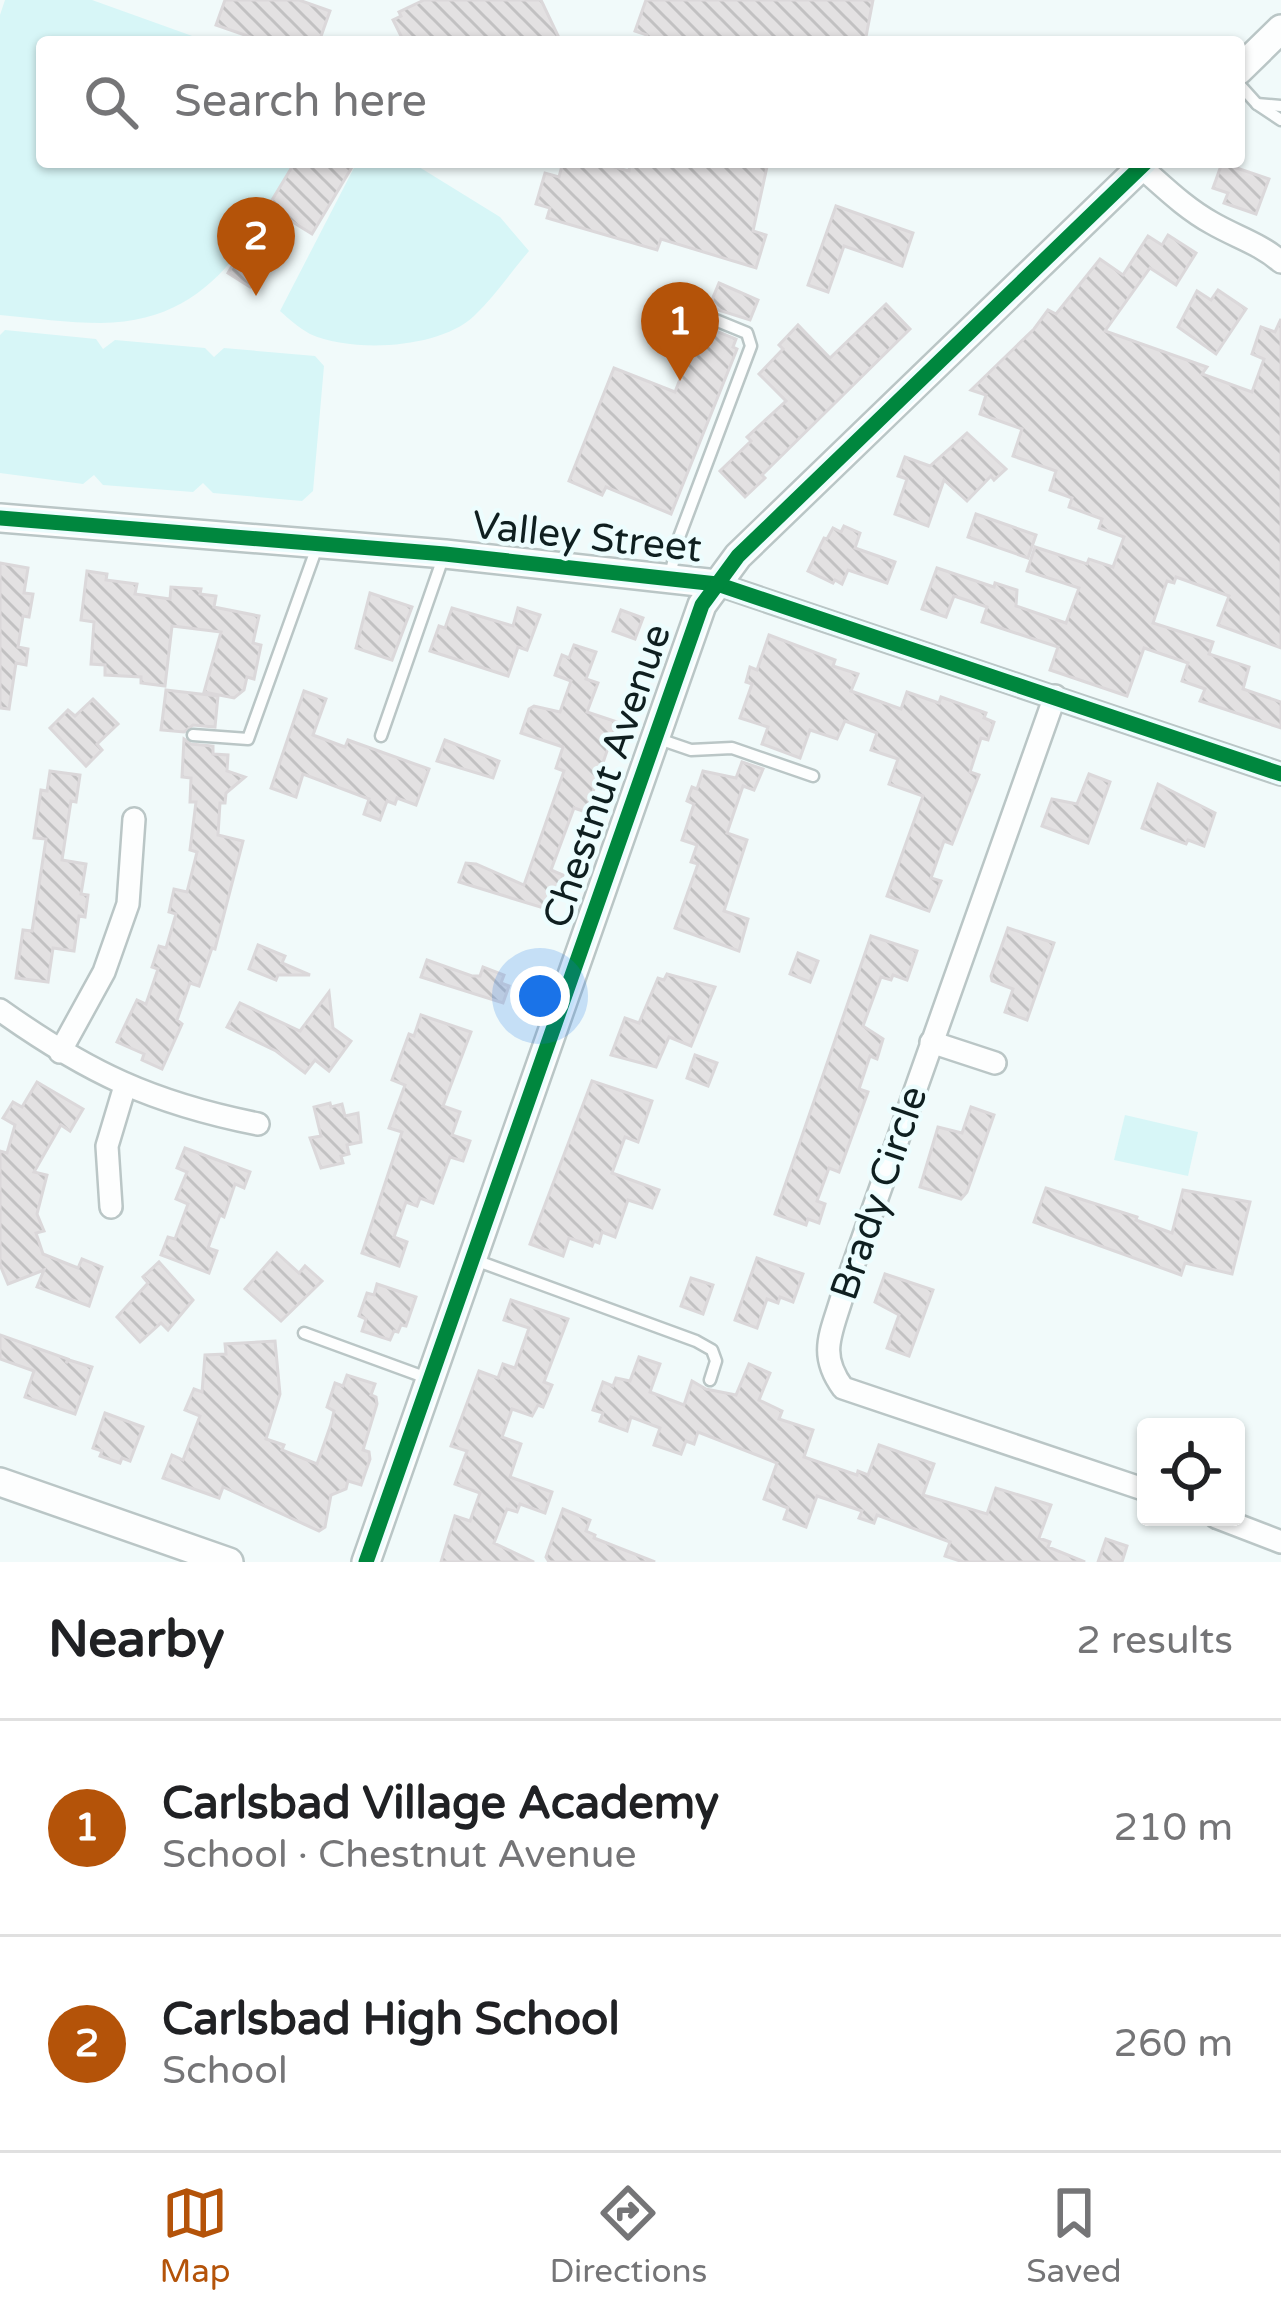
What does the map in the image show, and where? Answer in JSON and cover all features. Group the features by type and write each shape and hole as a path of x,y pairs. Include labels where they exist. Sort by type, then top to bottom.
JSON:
{"main road":[{"path":"1245,64 1281,29"},
{"name":"Chestnut Avenue","path":"366,1562 702,604 738,556 1141,168"},
{"name":"Valley Street","path":"0,518 445,554 717,584"},
{"path":"0,1482 229,1562"}],"street":[{"path":"1147,168 1189,209 1262,245 1281,262"},
{"name":"Valley Street","path":"717,584 1281,773"},
{"name":"Brady Circle","path":"1055,696 842,1297 828,1346 828,1368 843,1388 863,1396 1137,1487"},
{"path":"60,1052 104,972 128,904 134,819"},
{"path":"0,1010 60,1052 125,1087 193,1111 258,1124"},
{"path":"931,1042 994,1063"},
{"path":"111,1207 107,1146 125,1087"},
{"path":"1239,1526 1281,1542"}],"lane":[{"path":"1245,91 1281,120"},
{"path":"1257,104 1281,106"},
{"path":"669,579 678,540 751,346 747,334 686,308"},
{"path":"193,735 248,739 319,544"},
{"path":"381,736 445,554"},
{"path":"656,738 692,750 732,748 813,776"},
{"path":"472,1259 696,1341 712,1350 716,1361 710,1380"},
{"path":"304,1333 430,1379"}],"shaded area":[{"path":"5,0 92,0 192,36 36,36 36,168 292,168 242,248 198,293 171,309 139,319 89,323 0,315 0,15"},
{"path":"354,168 421,168 500,217 529,251 474,316 459,327 418,341 372,345 328,340 310,334 280,311"},
{"path":"5,330 96,339 103,349 115,340 205,348 214,357 224,348 315,356 324,366 313,491 302,501 213,493 203,483 193,492 103,485 94,475 83,484 0,473 0,335"},
{"path":"1125,1115 1198,1132 1188,1176 1114,1160"}],"building":[{"path":"225,0 299,0 330,11 321,36 248,36 216,25"},
{"path":"424,0 541,0 558,36 401,36 393,20 401,16 399,12"},
{"path":"646,0 873,0 866,36 647,36 635,31"},
{"path":"291,168 351,168 312,234 291,221 250,287 228,273"},
{"path":"561,168 767,168 753,231 766,235 756,268 661,239 657,250 547,218 550,208 536,204 545,173 559,177"},
{"path":"1220,168 1237,168 1269,179 1256,214 1224,203 1228,193 1213,188"},
{"path":"836,206 913,233 902,266 844,246 828,292 808,285"},
{"path":"1168,235 1196,253 1176,285 1150,268 1105,331 1207,367 1202,374 1252,392 1264,359 1252,354 1261,327 1275,332 1281,319 1281,648 1218,625 1229,596 1176,577 1174,583 1167,581 1153,623 1213,642 1209,654 1249,667 1243,689 1281,702 1281,728 1200,701 1205,689 1182,681 1188,663 1144,648 1127,696 1050,670 1058,647 982,622 987,607 954,596 946,617 922,609 937,568 1017,590 1016,606 1066,623 1079,588 1027,571 1035,547 1113,567 1124,537 1099,528 1102,519 1069,507 1072,498 1050,490 1056,471 1013,456 1022,429 980,414 986,395 971,390 1048,310 1056,314 1100,259 1123,275 1148,236 1162,245"},
{"path":"719,283 758,300 750,320 709,307"},
{"path":"1218,290 1246,309 1216,354 1178,327 1197,291 1211,300"},
{"path":"886,304 910,329 745,497 720,471 751,441 747,437 786,401 759,374 783,349 779,345 798,325 830,358"},
{"path":"701,325 736,339 733,347 737,349 671,514 606,487 602,495 569,481 614,368 675,392"},
{"path":"967,433 1006,469 994,480 991,476 967,501 944,480 928,526 895,514 907,479 898,476 905,457 930,466"},
{"path":"976,514 1036,535 1028,558 968,537"},
{"path":"844,526 860,533 855,548 895,562 887,583 848,570 842,584 833,583 808,571 824,538 833,528 841,532"},
{"path":"0,563 28,568 24,593 33,594 29,617 23,616 18,647 28,649 26,665 16,663 9,709 0,708"},
{"path":"87,571 107,574 106,580 137,584 135,594 170,599 171,587 201,589 200,594 216,596 214,607 259,616 253,643 261,645 254,679 247,677 244,690 234,698 204,692 221,632 172,626 165,686 141,683 141,677 105,675 105,665 91,664 94,622 81,620"},
{"path":"370,593 412,607 392,660 356,648"},
{"path":"452,608 513,626 518,608 540,615 527,650 518,647 508,676 430,651"},
{"path":"621,610 643,618 635,639 613,631"},
{"path":"769,635 858,674 851,691 901,709 907,692 939,703 941,697 986,713 984,718 994,722 988,740 981,738 970,772 979,775 952,844 944,841 931,878 941,881 929,911 887,896 923,796 889,784 898,759 871,750 877,733 845,721 837,739 810,730 800,758 762,744 768,727 740,718 752,684 746,682 750,667 757,670"},
{"path":"574,645 596,652 586,679 598,683 587,712 617,722 586,812 574,808 551,870 563,875 550,910 459,882 466,863 524,885 564,771 556,768 563,747 521,733 534,706 560,712 571,681 555,675 562,655 569,658"},
{"path":"166,690 218,696 215,727 161,730"},
{"path":"304,691 326,699 313,735 345,747 348,740 429,769 416,805 397,798 395,804 387,801 380,820 364,814 369,799 303,774 296,797 271,788"},
{"path":"93,699 118,724 97,744 102,750 86,766 50,728 68,710 75,716"},
{"path":"184,739 213,746 213,754 228,755 227,771 245,777 226,793 225,803 220,803 218,835 243,841 215,949 199,986 190,983 177,1020 182,1024 162,1069 142,1060 144,1054 117,1042 137,1000 146,1004 158,969 152,967 159,946 166,948 176,914 169,912 174,889 187,892 197,852 190,850 196,802 190,802 191,778 182,777"},
{"path":"445,740 499,761 493,778 437,761"},
{"path":"742,762 763,769 754,790 743,786 727,833 747,840 724,911 748,919 739,951 675,928 698,864 691,862 697,845 682,840 694,804 687,801 692,787 697,789 703,771 736,778"},
{"path":"50,771 80,775 62,860 86,864 81,894 88,895 85,917 79,916 74,951 53,948 48,982 16,978 23,930 32,931 46,839 34,838 41,790 47,791"},
{"path":"1089,774 1110,782 1088,843 1042,826 1052,799 1077,804"},
{"path":"1158,784 1215,813 1204,846 1142,828"},
{"path":"1008,928 1054,943 1027,1020 1005,1012 1013,989 992,981"},
{"path":"871,936 917,951 907,980 881,977 863,1026 883,1039 877,1059 870,1056 859,1089 868,1092 839,1172 829,1168 817,1201 825,1204 819,1223 808,1219 806,1225 775,1214"},
{"path":"258,945 285,956 282,963 310,975 278,975 276,980 249,969"},
{"path":"798,953 818,961 810,982 790,974"},
{"path":"427,960 472,976 480,976 483,967 504,975 501,983 509,986 503,1003 421,977"},
{"path":"667,974 715,987 691,1046 669,1037 656,1067 611,1055 625,1018 639,1023 658,978 664,980"},
{"path":"329,992 333,1028 351,1041 329,1071 315,1060 305,1073 276,1051 227,1027 240,1003 300,1031"},
{"path":"421,1015 471,1032 443,1106 460,1112 452,1135 470,1141 463,1161 450,1157 433,1203 420,1198 417,1206 406,1202 394,1237 407,1242 399,1266 362,1253 402,1132 389,1128 405,1085 392,1080"},
{"path":"695,1055 717,1063 708,1086 687,1078"},
{"path":"592,1081 652,1101 638,1142 625,1137 612,1173 659,1190 652,1208 628,1200 615,1237 602,1232 599,1243 594,1241 592,1246 569,1238 563,1256 530,1244"},
{"path":"37,1082 83,1109 70,1131 61,1125 34,1172 47,1175 37,1214 44,1231 36,1233 43,1254 78,1268 82,1259 102,1267 89,1306 37,1287 44,1270 8,1284 0,1265 0,1151 7,1153 15,1125 3,1118 13,1102 22,1107"},
{"path":"330,1103 331,1107 342,1104 345,1116 358,1113 361,1142 347,1145 349,1154 341,1156 343,1163 321,1168 310,1138 321,1136 314,1107"},
{"path":"971,1107 994,1115 967,1192 961,1199 920,1187 938,1127 962,1133"},
{"path":"185,1148 250,1172 244,1188 235,1184 224,1217 220,1215 208,1248 217,1251 209,1273 161,1255 168,1237 175,1239 188,1204 176,1199 187,1172 177,1168"},
{"path":"1046,1188 1172,1233 1183,1190 1250,1202 1232,1274 1185,1263 1181,1275 1034,1222"},
{"path":"277,1253 299,1273 305,1266 322,1281 281,1321 245,1289"},
{"path":"757,1258 803,1274 793,1302 767,1299 757,1328 735,1320"},
{"path":"159,1262 193,1300 168,1330 161,1323 140,1342 117,1317 148,1283 143,1277"},
{"path":"885,1274 933,1290 909,1356 887,1348 899,1315 875,1302"},
{"path":"691,1278 713,1285 703,1314 681,1306"},
{"path":"377,1284 416,1297 406,1326 394,1331 390,1340 362,1331 366,1319 359,1316 367,1293 374,1295"},
{"path":"511,1300 568,1319 544,1382 552,1385 543,1407 538,1405 532,1416 512,1409 502,1437 521,1444 510,1477 552,1492 545,1513 520,1504 517,1512 507,1509 494,1543 534,1562 441,1562 455,1516 470,1521 480,1493 455,1484 467,1451 451,1446 479,1371 498,1378 503,1364 515,1368 529,1328 504,1320"},
{"path":"0,1335 68,1359 66,1363 92,1367 75,1414 25,1397 34,1371 0,1359"},
{"path":"275,1341 280,1394 266,1439 284,1445 282,1450 317,1464 334,1411 327,1407 335,1383 343,1386 347,1375 375,1384 371,1395 377,1404 363,1450 370,1459 361,1485 348,1481 346,1489 331,1495 325,1527 319,1531 223,1487 219,1498 163,1478 172,1455 183,1460 200,1416 185,1410 194,1389 202,1392 205,1355 226,1354 225,1344"},
{"path":"639,1357 660,1364 650,1392 684,1405 692,1381 736,1395 749,1364 770,1373 759,1400 782,1411 779,1419 813,1430 804,1457 868,1475 879,1445 934,1464 923,1495 987,1514 996,1488 1051,1505 1039,1538 1050,1542 1048,1547 1085,1562 963,1562 945,1556 950,1542 877,1515 874,1523 859,1518 862,1511 817,1496 806,1527 784,1519 788,1508 764,1499 777,1463 698,1432 694,1444 686,1441 681,1454 654,1445 660,1428 631,1417 627,1431 600,1421 603,1413 593,1410 603,1382 613,1386 616,1378 630,1381"},
{"path":"105,1413 143,1427 130,1461 122,1458 120,1463 100,1456 102,1451 93,1448"},
{"path":"563,1509 590,1520 586,1531 594,1538 655,1562 549,1562 546,1557"},
{"path":"1106,1539 1127,1546 1122,1562 1098,1562"}],"cycle path":[{"path":"366,1562 702,605 738,556 1140,168"},
{"path":"0,518 445,554 717,584 1281,774"}],"place":[{"name":"Carlsbad High School","path":"256,296"},
{"name":"Carlsbad Village Academy","path":"680,381"}]}
